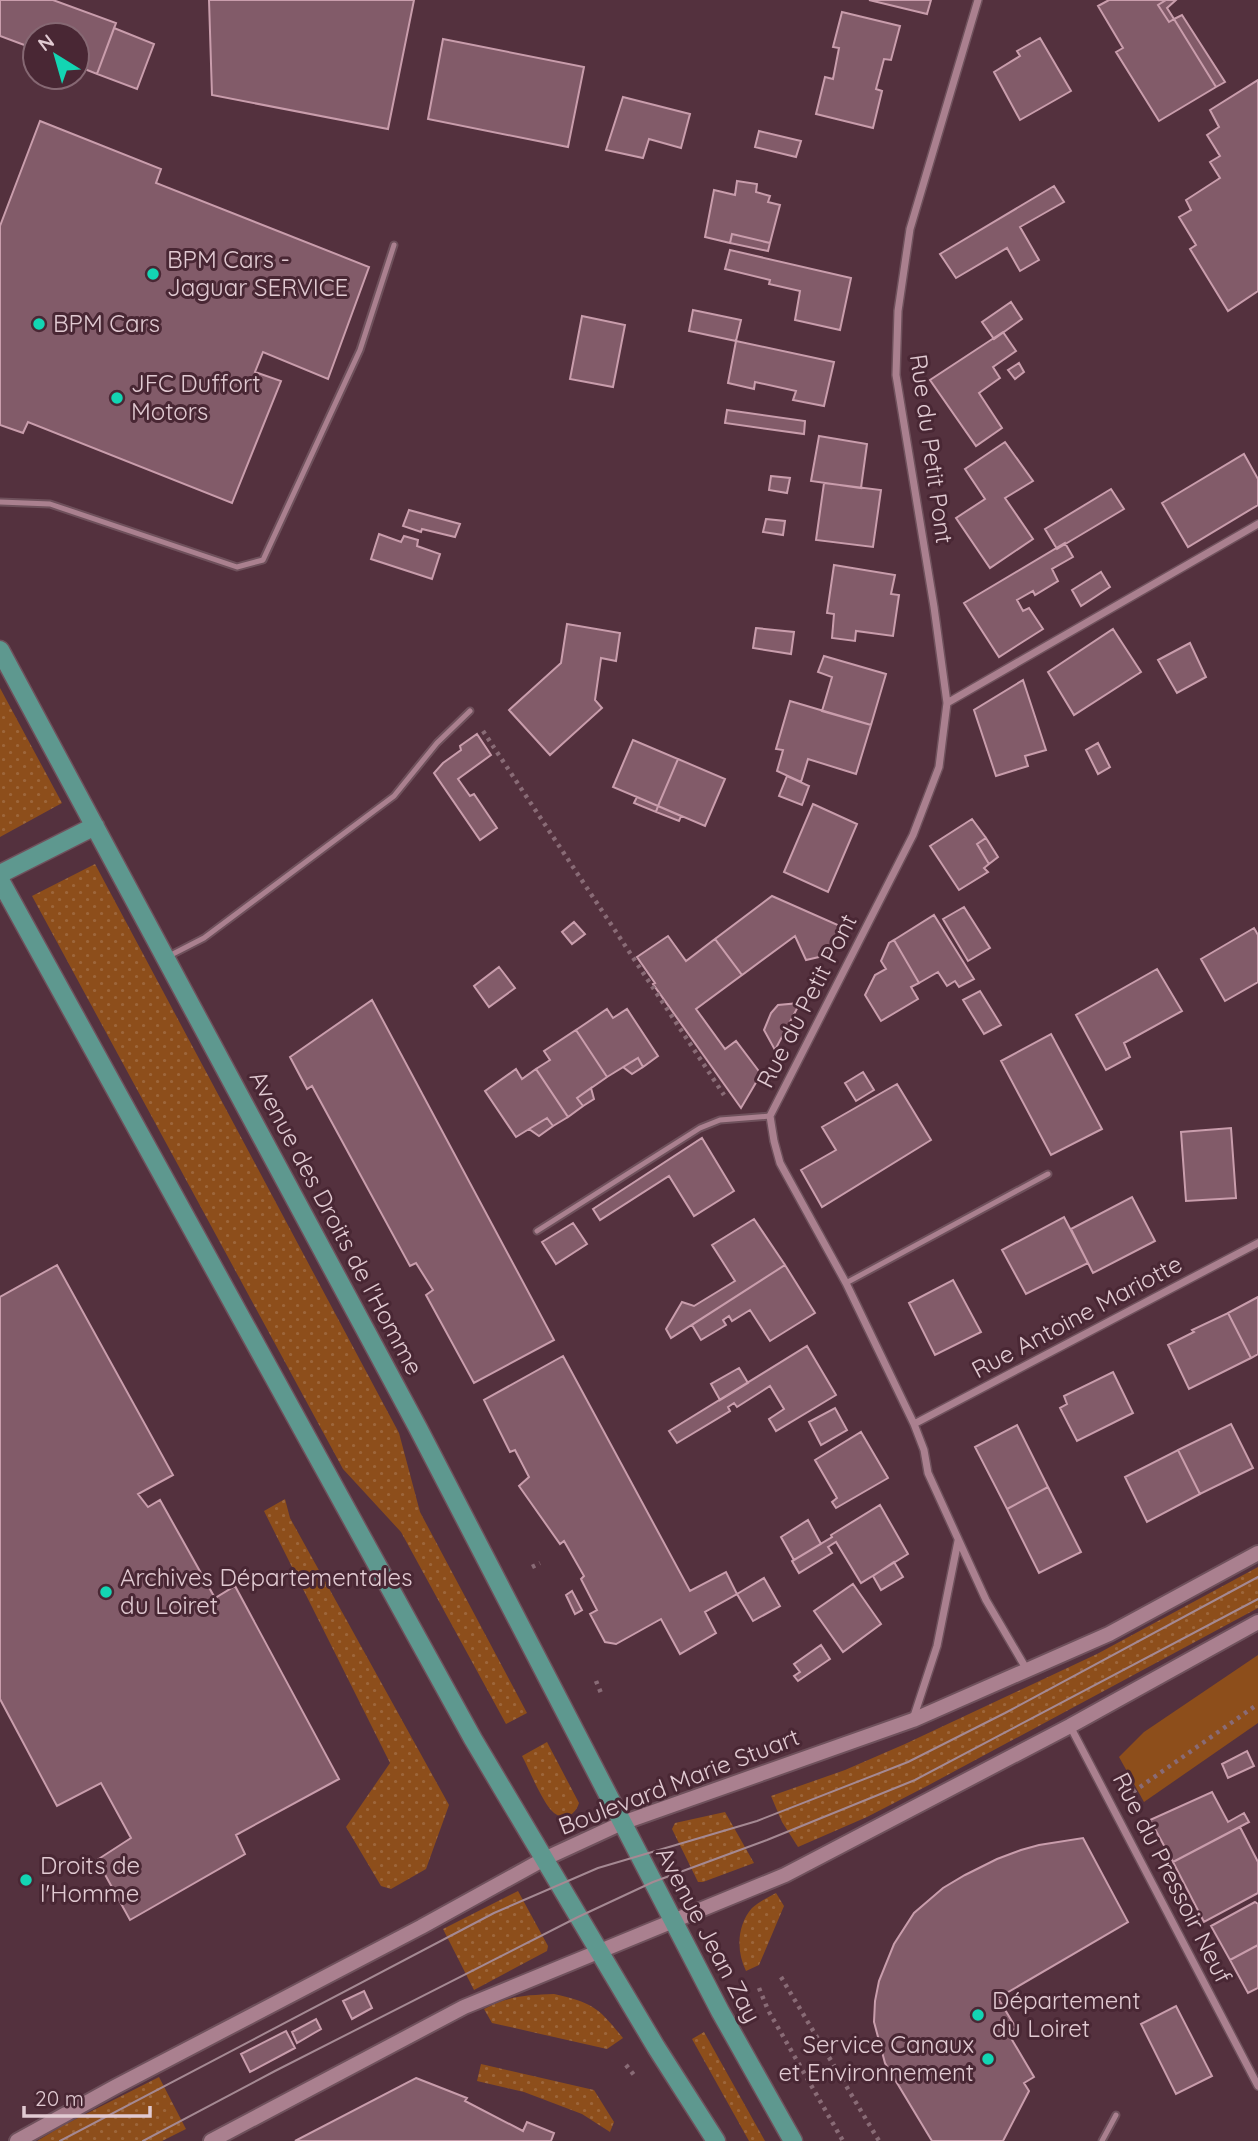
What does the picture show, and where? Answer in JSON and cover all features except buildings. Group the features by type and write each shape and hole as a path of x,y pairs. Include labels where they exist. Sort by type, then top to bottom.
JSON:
{"main road":[{"name":"Avenue des Droits de l'Homme","path":"0,650 418,1428 622,1823"},
{"path":"0,874 95,826"},
{"path":"0,880 473,1739 656,2047 716,2141"},
{"name":"Boulevard Marie Stuart","path":"17,2141 544,1859 622,1823 913,1720 1108,1634 1258,1553"},
{"path":"211,2141 464,2007 785,1875 1070,1726 1258,1622"},
{"name":"Avenue Jean Zay","path":"622,1823 728,2027 793,2141"}],"street":[{"name":"Rue du Petit Pont","path":"978,0 910,229 898,310 895,375 934,607 947,703 939,767 912,835 770,1116 780,1163 846,1283 914,1424 929,1473 958,1541 986,1600 1027,1671"},
{"path":"947,703 1258,524"},
{"name":"Rue Antoine Mariotte","path":"914,1424 1258,1243"},
{"path":"913,1720 937,1646 958,1541"},
{"name":"Rue du Pressoir Neuf","path":"1070,1726 1258,2086"}],"lane":[{"path":"0,502 50,504 237,567 263,560 360,350 394,245"},
{"path":"166,957 204,938 394,796 437,743 470,711"},
{"path":"537,1231 700,1128 720,1120 770,1116"},
{"path":"846,1283 1048,1174"},
{"path":"1102,2141 1116,2115"}],"path":[{"path":"470,711 740,1119"},
{"path":"532,1567 540,1563"},
{"path":"596,1681 601,1693"},
{"path":"1113,1806 1258,1704"},
{"path":"781,1977 879,2141"},
{"path":"759,1988 768,2010 843,2141"}],"shaded area":[{"path":"0,688 62,803 0,837"},
{"path":"95,864 399,1433 420,1512 527,1713 506,1724 401,1532 343,1469 32,896"},
{"path":"285,1499 290,1518 449,1805 426,1869 391,1889 381,1886 346,1827 390,1763 264,1511"},
{"path":"1258,1567 1258,1608 927,1786 867,1817 798,1847 782,1822 771,1796 845,1770 905,1744 1097,1654"},
{"path":"1258,1655 1258,1723 1144,1802 1119,1757 1144,1732"},
{"path":"547,1742 579,1803 571,1815 559,1816 551,1810 522,1756"},
{"path":"725,1812 754,1863 698,1882 672,1829 675,1823"},
{"path":"518,1891 548,1946 547,1951 474,1990 443,1929"},
{"path":"776,1893 784,1906 759,1965 746,1971 740,1947 743,1922 752,1908"},
{"path":"554,1994 578,2000 594,2008 623,2038 607,2049 492,2023 484,2009 509,1999"},
{"path":"704,2032 765,2141 749,2141 692,2039"},
{"path":"481,2064 594,2090 614,2122 610,2132 582,2114 524,2092 477,2081"},
{"path":"159,2077 186,2129 162,2141 37,2141 62,2126"}],"tram line":[{"path":"60,2141 494,1913 598,1868 757,1821 908,1762 1258,1577"},
{"path":"143,2141 578,1917 653,1882 767,1840 915,1780 1258,1599"}],"place":[{"name":"BPM Cars - Jaguar SERVICE","path":"153,274"},
{"name":"BPM Cars","path":"39,324"},
{"name":"JFC Duffort Motors","path":"117,398"},
{"name":"Archives Départementales du Loiret","path":"106,1592"},
{"name":"Droits de l'Homme","path":"26,1880"},
{"name":"Département du Loiret","path":"978,2015"},
{"name":"Service Canaux et Environnement","path":"988,2059"}]}
